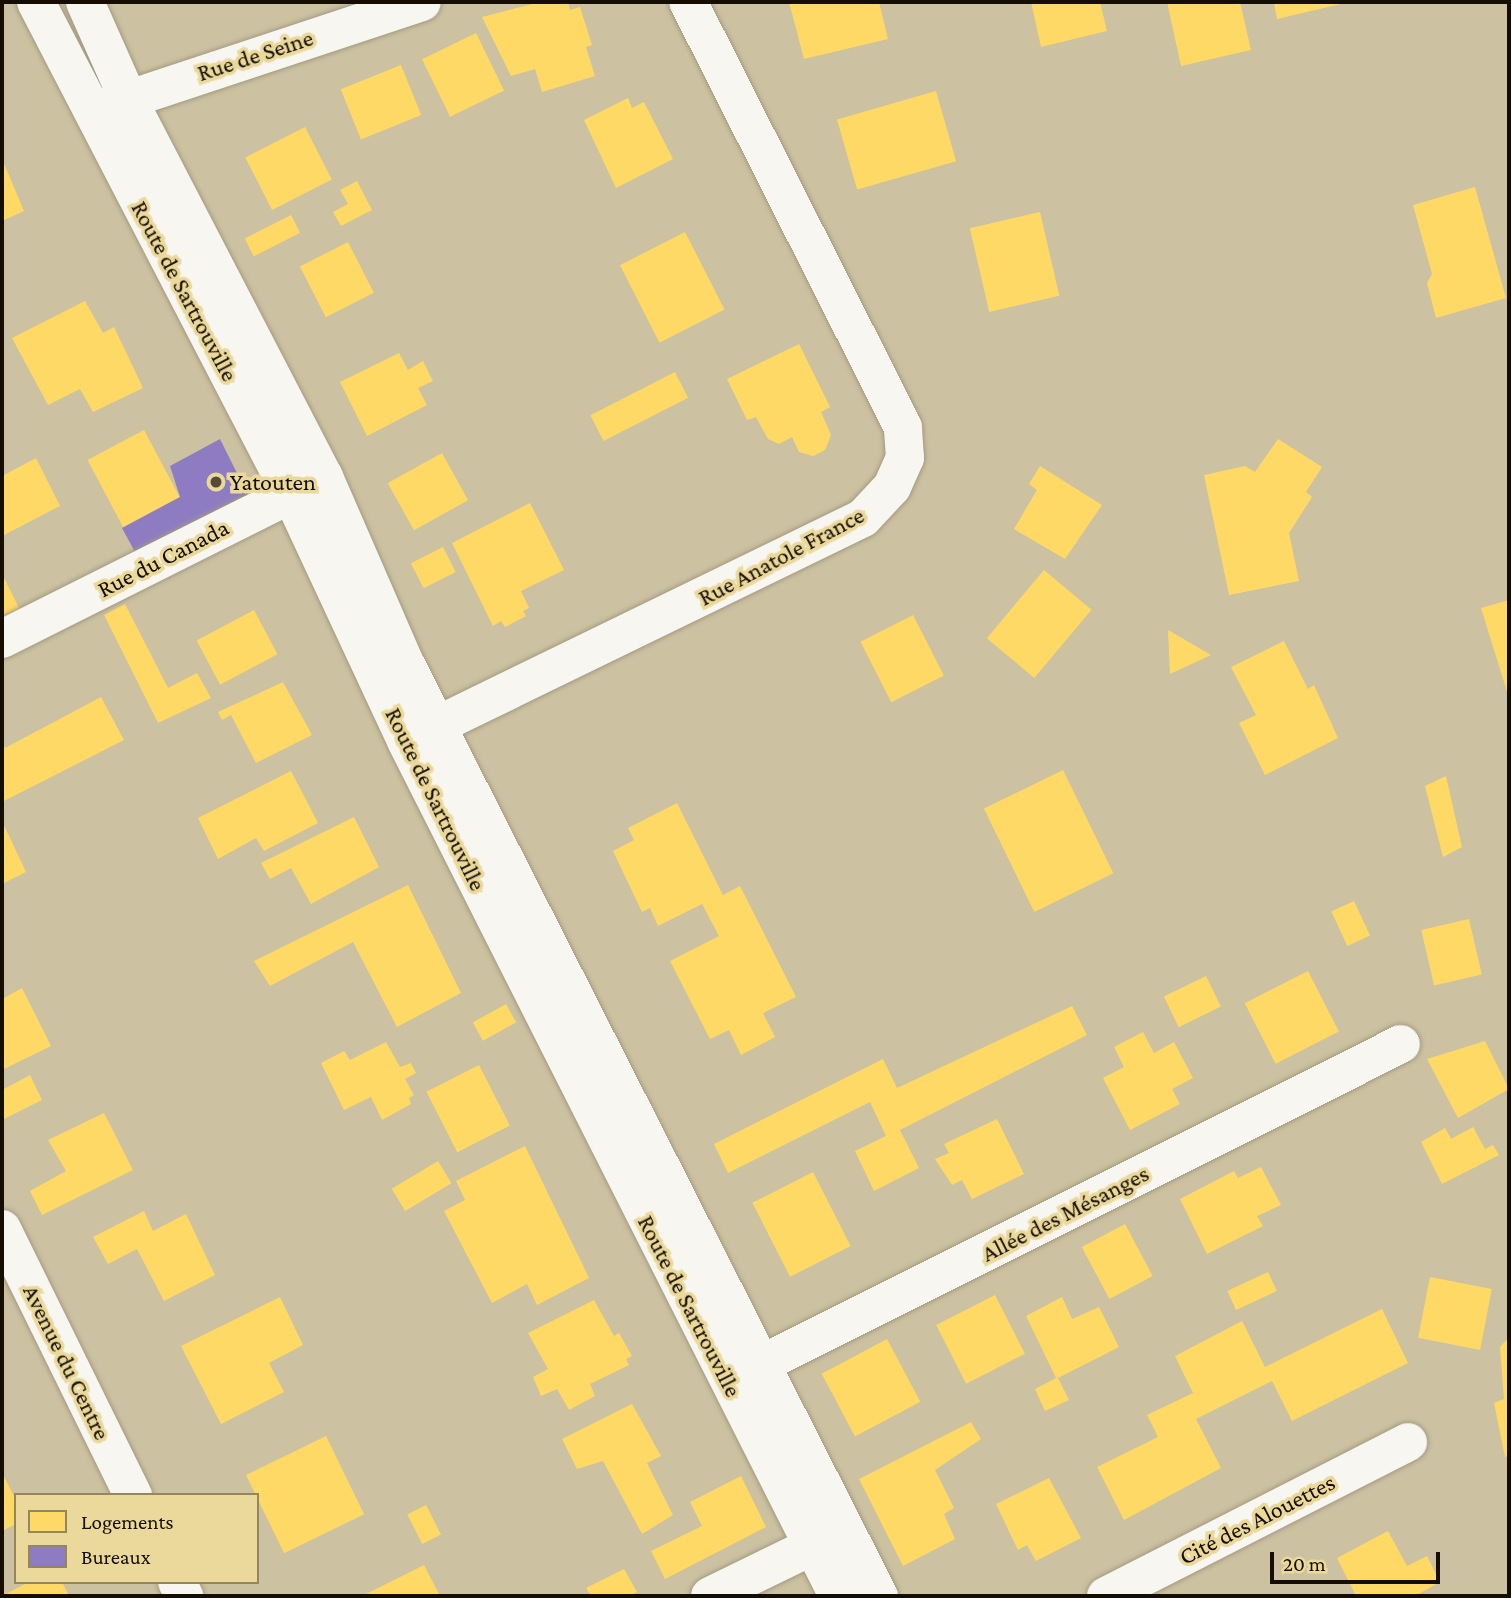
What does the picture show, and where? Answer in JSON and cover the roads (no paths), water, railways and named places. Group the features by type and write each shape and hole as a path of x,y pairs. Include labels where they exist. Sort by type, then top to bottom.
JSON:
{"street":[{"name":"Route de Sartrouville","path":"36,2 89,111 307,485"},
{"name":"Route de Sartrouville","path":"85,2 421,735 828,1538 879,1596"},
{"name":"Rue de Seine","path":"89,111 129,101 173,82 422,2"},
{"name":"Rue Anatole France","path":"421,735 863,518 892,487 905,458 903,427 688,2"},
{"name":"Rue du Canada","path":"2,639 307,485"},
{"name":"Allée des Mésanges","path":"744,1373 1401,1044"},
{"name":"Avenue du Centre","path":"2,1230 132,1493"},
{"name":"Cité des Alouettes","path":"1106,1596 1408,1442"},
{"name":"Route de Sartrouville","path":"828,1538 838,1596"},
{"path":"710,1596 828,1538"}],"place":[{"name":"Yatouten","path":"216,482"}]}
